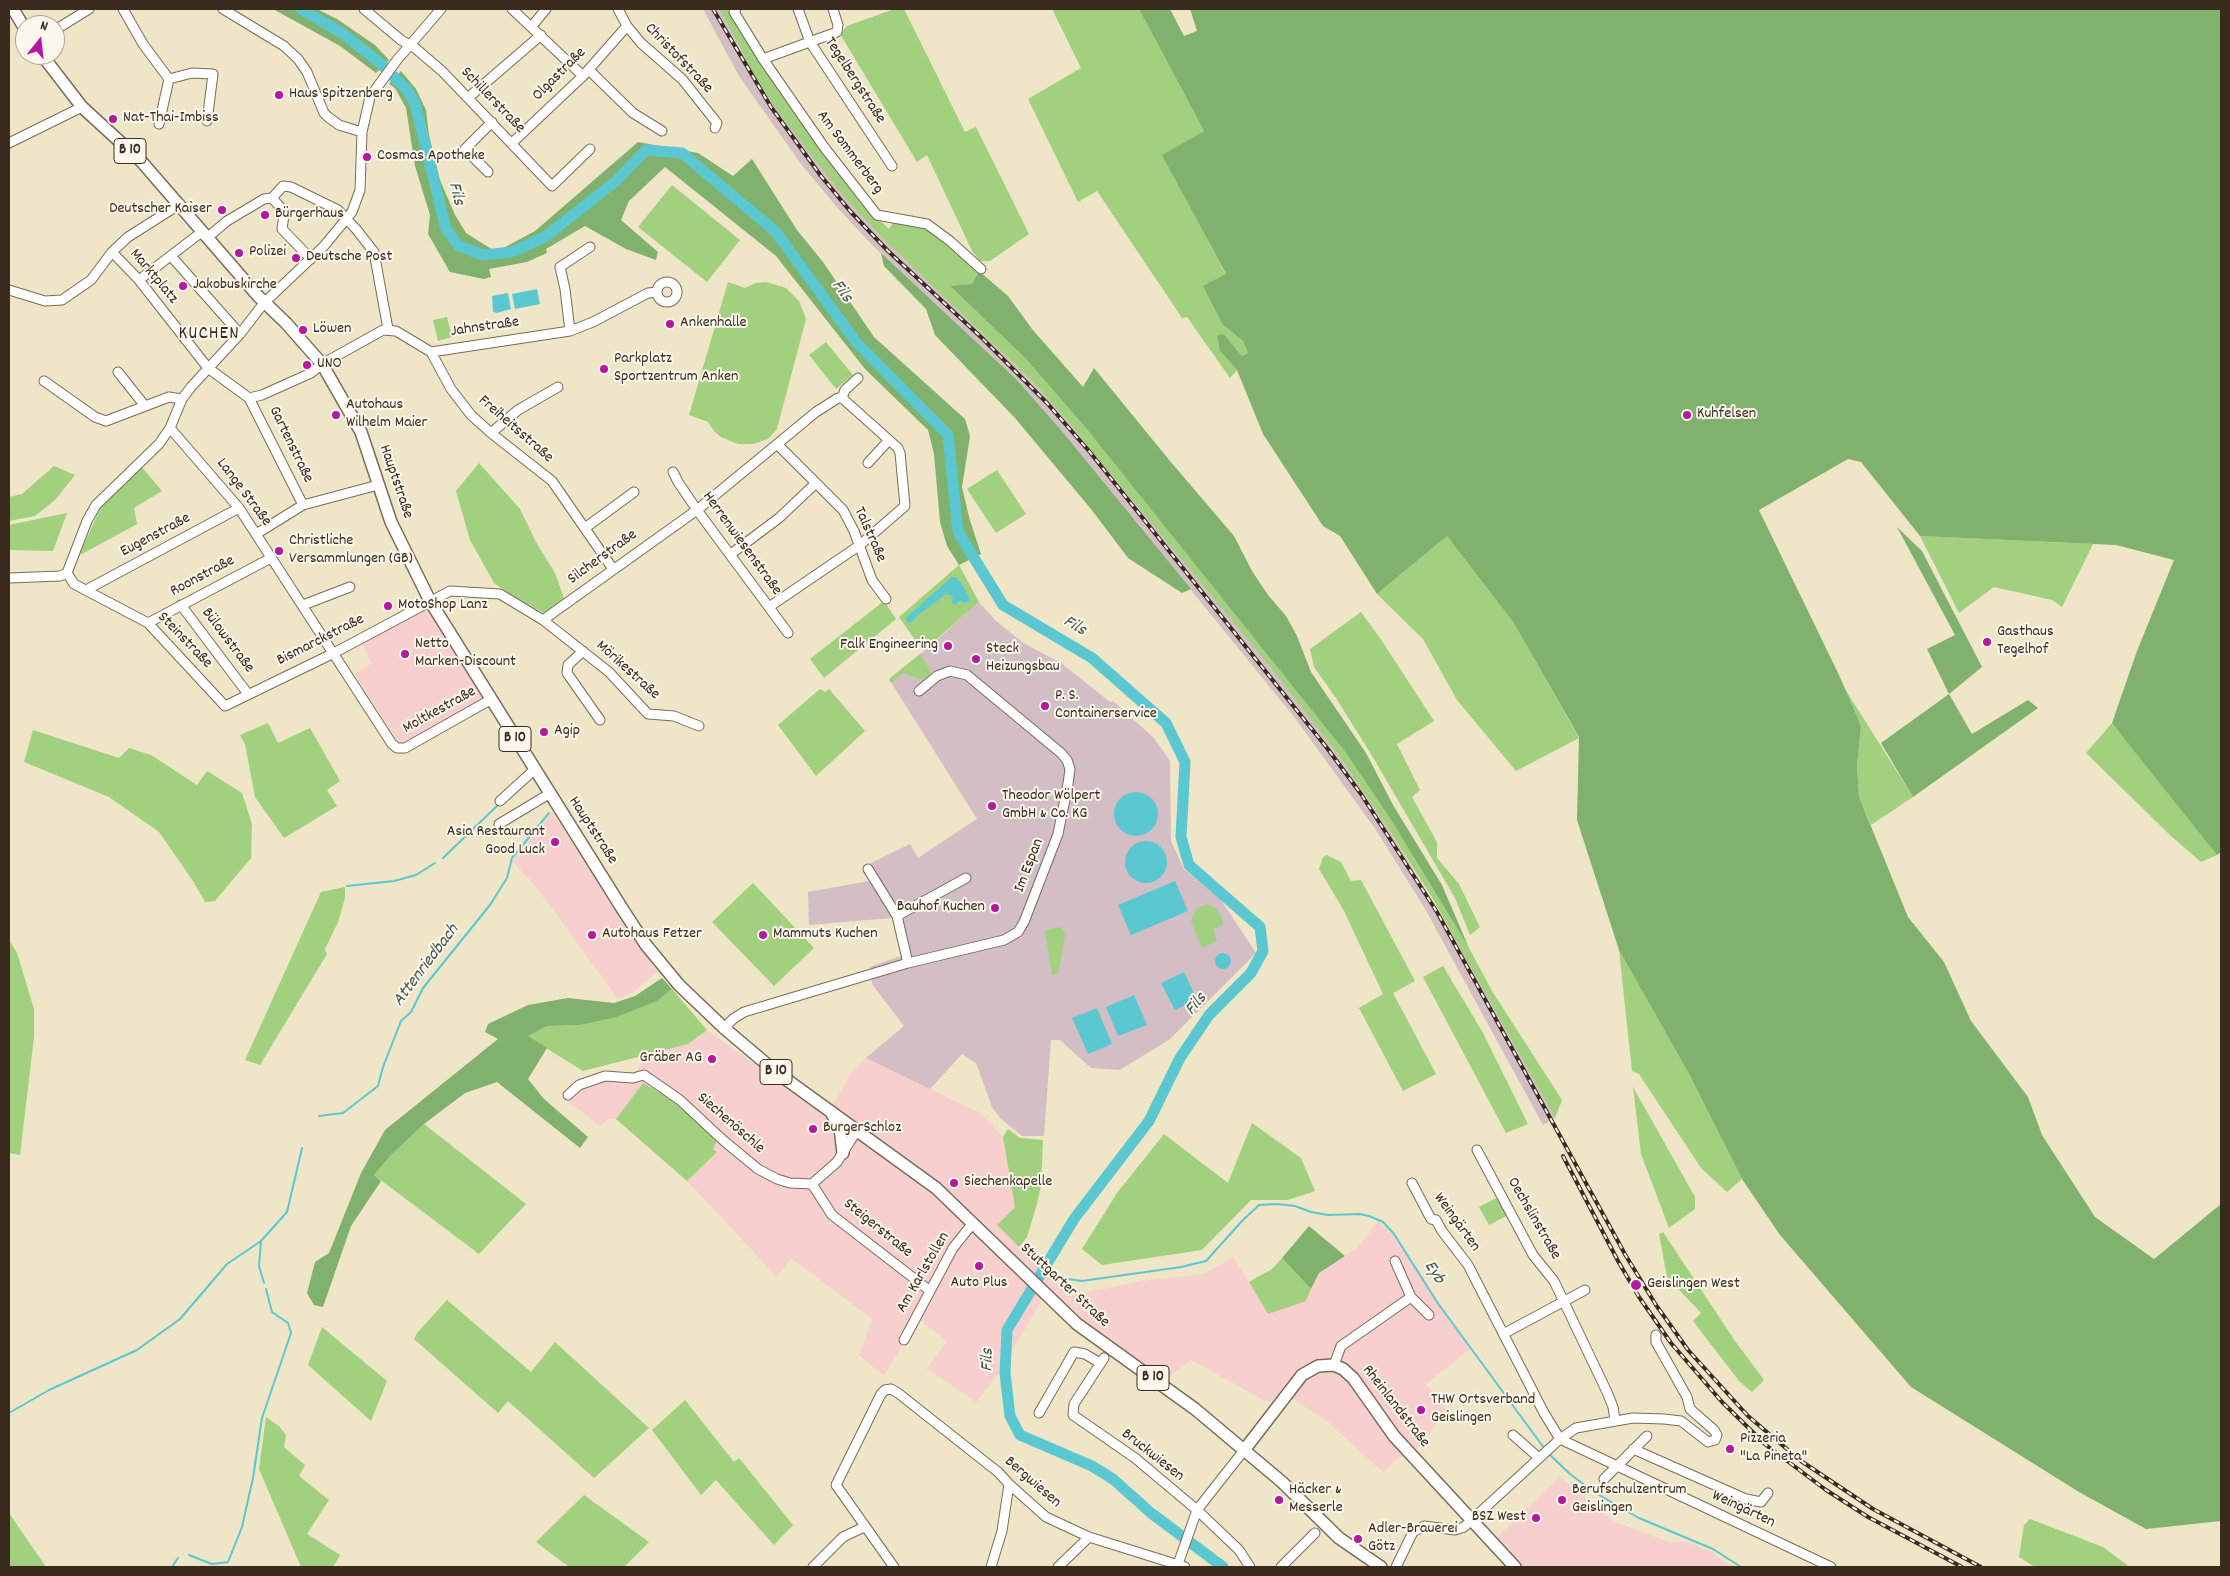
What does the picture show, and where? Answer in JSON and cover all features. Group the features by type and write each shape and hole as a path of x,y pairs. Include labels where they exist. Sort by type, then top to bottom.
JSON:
{"main road":[{"name":"Hauptstraße","path":"50,65 82,107 141,161 264,303 286,323 322,364 359,428 391,522 430,601 549,794 646,945 679,985 724,1028"},
{"name":"Stuttgarter Straße","path":"724,1028 776,1072 936,1188 1016,1266 1094,1337 1177,1395 1245,1449 1339,1538 1381,1567"},
{"path":"831,1112 840,1128 843,1153"},
{"path":"1245,1449 1302,1375 1318,1366 1334,1365"},
{"name":"Rheinlandstraße","path":"1334,1365 1343,1369 1353,1378 1394,1436 1515,1567"}],"street":[{"path":"65,24 89,9"},
{"path":"123,9 143,44 169,79 159,124"},
{"path":"223,9 284,46 298,59 307,72 324,113 328,118 339,125 362,132"},
{"name":"Schillerstraße","path":"364,9 442,71 469,97 552,186 590,150"},
{"path":"9,578 60,576 67,573 87,521 96,505 159,444 170,428 182,399 240,334 264,303 311,259 347,219 352,212 360,190 362,132 370,97 397,60 440,9"},
{"path":"512,9 633,113 662,132"},
{"path":"532,26 546,9"},
{"name":"Christofstraße","path":"618,9 627,26 641,43 682,79 717,123 715,128"},
{"name":"Tegelbergstraße","path":"798,9 810,42 892,166"},
{"path":"763,59 837,32 838,25 833,9"},
{"name":"Am Sommerberg","path":"734,10 763,59 824,147 877,215 927,224 950,241 981,269"},
{"name":"Olgastraße","path":"512,143 586,73 627,26"},
{"path":"469,97 541,35"},
{"path":"169,79 192,73 213,74 207,121"},
{"path":"9,143 82,107"},
{"path":"488,172 465,149 492,122"},
{"path":"139,280 172,256 227,221 264,199 272,198 283,186 291,186 338,210 347,219 374,252 388,330 383,330 322,364 311,373 262,396 249,398"},
{"path":"272,198 282,208 284,215 282,229 311,259"},
{"path":"9,290 45,301 62,300 91,280 112,252 128,237 180,204"},
{"path":"570,330 565,289 560,268 590,247"},
{"name":"Marktplatz","path":"112,252 139,280 208,368 249,398"},
{"path":"172,256 240,334"},
{"name":"Jahnstraße","path":"388,330 396,331 431,352 570,330 593,322 648,293 657,292"},
{"name":"Freiheitsstraße","path":"431,352 451,389 471,415 490,433 552,481 613,569"},
{"path":"118,372 144,406"},
{"path":"769,607 860,545 905,506 900,453 890,440 842,398 845,390 858,378"},
{"path":"44,381 95,417 106,421 126,415 169,397 182,399"},
{"path":"490,433 518,410 558,388"},
{"name":"Gartenstraße","path":"249,398 303,506"},
{"name":"Silcherstraße","path":"542,620 697,510 816,412 838,398 842,398"},
{"name":"Lange Straße","path":"170,428 239,508 304,605 392,744 397,748 405,748"},
{"path":"868,463 890,440"},
{"name":"Talstraße","path":"777,444 843,510 860,545 872,580 886,599"},
{"name":"Herrenwiesenstraße","path":"673,472 697,510 788,633"},
{"path":"731,554 779,518 816,483"},
{"path":"256,534 303,506 378,485"},
{"path":"585,528 634,492"},
{"name":"Eugenstraße","path":"86,590 239,508"},
{"name":"Roonstraße","path":"148,623 271,558"},
{"name":"Steinstraße","path":"67,573 74,584 148,623 226,706"},
{"path":"304,605 350,587"},
{"path":"430,601 450,591 491,592 510,598 542,620"},
{"name":"Bismarckstraße","path":"226,706 430,601"},
{"name":"Bülowstraße","path":"181,605 248,694"},
{"name":"Mörikestraße","path":"542,620 608,672 648,714 674,716 699,726"},
{"path":"583,651 568,665 567,673 600,720"},
{"name":"Im Espan","path":"724,1028 744,1012 908,963 1004,940 1018,932 1036,896 1058,834 1070,769 1067,760 1061,752 967,675 950,671 937,676 920,691"},
{"name":"Moltkestraße","path":"405,748 490,700"},
{"path":"500,801 534,770"},
{"path":"499,824 549,794"},
{"path":"868,869 897,916 908,963"},
{"path":"897,916 966,878"},
{"name":"Siechenöschle","path":"568,1095 579,1085 605,1076 633,1078 644,1076 680,1100 724,1141 758,1168 777,1179 790,1183 812,1184"},
{"path":"812,1184 837,1162 857,1130"},
{"name":"Oechslinstraße","path":"1477,1150 1533,1255 1554,1281 1607,1392 1613,1407 1615,1420"},
{"name":"Weingärten","path":"1412,1183 1431,1219 1436,1220 1468,1265 1558,1441 1616,1466 1831,1567"},
{"name":"Steigerstraße","path":"812,1184 832,1215 929,1290"},
{"name":"Am Karlstollen","path":"904,1340 953,1248 973,1223"},
{"path":"1395,1260 1411,1297 1429,1315"},
{"path":"1504,1333 1585,1290"},
{"path":"1334,1365 1341,1346 1411,1297"},
{"path":"1396,1567 1413,1532 1419,1528 1434,1527 1455,1530 1464,1526 1558,1441 1576,1428 1633,1418 1681,1421 1708,1442 1715,1440 1717,1435 1714,1430 1690,1409 1687,1396 1656,1342 1656,1336"},
{"name":"Bruckwiesen","path":"1039,1413 1074,1352 1102,1361 1074,1404 1073,1415 1135,1458 1197,1510 1239,1550 1250,1567"},
{"name":"Bergwiesen","path":"864,1527 836,1485 885,1390 891,1389 998,1472 1046,1517 1089,1537 1180,1567"},
{"path":"1513,1435 1540,1457"},
{"path":"1604,1479 1647,1436"},
{"path":"1180,1567 1182,1554 1197,1510 1245,1449"},
{"name":"Weingärten","path":"1633,1449 1746,1499 1761,1502 1768,1493"},
{"path":"991,1567 1002,1531 1009,1484"},
{"path":"813,1567 843,1537 864,1527 894,1567"},
{"path":"1281,1567 1315,1533"},
{"path":"1058,1567 1089,1537"}],"shaded area":[{"path":"703,9 719,9 746,58 744,60 882,238 1032,381 1107,467 1269,664 1340,757 1386,825 1467,958 1555,1118 1543,1125 1424,907 1376,830 1295,718 1061,430 1017,380 871,244 836,206 801,164 739,76"},
{"path":"979,602 995,620 1012,634 1025,644 1061,663 1110,702 1113,701 1154,738 1170,761 1171,841 1184,869 1221,900 1256,953 1170,1039 1120,1070 1091,1068 1060,1040 1051,1040 1044,1136 1022,1136 1000,1118 992,1107 976,1063 962,1054 930,1089 866,1058 904,1026 872,984 870,967 903,955 892,918 809,925 808,892 869,881 869,864 910,844 918,858 977,819 889,679 929,647"},
{"path":"427,608 483,699 406,744 400,745 355,674 372,663 362,644 402,620"},
{"path":"552,812 657,972 633,992 618,999 537,888 512,861"},
{"path":"707,1030 827,1115 853,1070 866,1058 980,1113 1003,1137 1015,1207 997,1225 1069,1296 1141,1281 1204,1274 1233,1257 1268,1313 1306,1301 1319,1273 1357,1248 1378,1221 1400,1243 1470,1349 1426,1384 1448,1410 1413,1454 1398,1458 1383,1472 1323,1418 1292,1399 1265,1401 1191,1360 1169,1377 1112,1345 1049,1288 999,1373 976,1402 927,1369 947,1341 918,1319 884,1376 859,1355 872,1319 791,1258 777,1277 687,1181 716,1151 643,1083 616,1119 609,1119 600,1126 562,1097 579,1083 634,1075 646,1055 688,1044"},
{"name":"Berufschulzentrum Geislingen","path":"1560,1477 1615,1522 1669,1542 1688,1542 1709,1551 1733,1567 1521,1567 1495,1539"}],"green space":[{"path":"273,9 317,9 337,19 375,45 389,60 376,73 340,46"},
{"path":"719,9 727,9 783,97 834,167 867,208 889,229 895,219 925,225 943,238 979,271 972,284 950,286 1025,358 1085,427 1346,753 1391,820 1469,948 1492,991 1562,1100 1555,1118 1433,899 1340,757 1268,664 1069,423 1032,381 882,238 836,187 773,105 744,60 746,58"},
{"path":"894,9 904,9 965,132 976,127 1029,234 990,261 980,261 972,251 927,155 917,162 840,34 847,26"},
{"path":"1052,9 1139,9 1204,131 1163,155 1226,275 1223,325 1243,341 1248,353 1242,356 1224,334 1220,351 1237,370 1230,378 1187,317 1182,318 1097,191 1078,202 1028,99 1081,68"},
{"path":"1139,9 1170,9 1184,36 1197,31 1190,9 2221,9 2221,852 2217,855 2112,723 2137,651 2174,560 2116,545 1920,536 1861,462 1848,459 1759,510 1839,675 1861,726 1857,766 1859,797 1908,917 1944,962 1971,1021 2028,1097 2042,1135 2095,1217 2154,1259 2221,1204 2221,1521 2146,1529 2079,1492 1911,1387 1780,1235 1742,1179 1689,1074 1619,950 1577,820 1579,737 1513,622 1447,536 1377,594 1340,536 1323,526 1263,434 1237,370 1220,351 1217,335 1224,334 1242,356 1248,353 1243,341 1223,325 1203,286 1226,274 1162,155 1204,131"},
{"path":"401,71 416,89 426,110 429,135 440,180 455,215 466,233 496,252 535,231 638,142 698,153 733,176 752,159 797,230 823,262 874,337 965,419 970,436 962,487 981,554 959,565 947,546 940,522 934,454 928,430 865,369 776,256 665,167 629,201 621,220 658,252 656,260 626,249 585,226 546,249 547,253 527,262 489,269 491,277 484,279 450,272 428,234 430,215 415,166 406,108 395,88 389,84"},
{"path":"672,185 740,240 707,282 638,227"},
{"path":"881,253 1017,380 1061,430 1191,589 1182,593 1128,558 1091,509 1015,418 935,335 926,309 884,266"},
{"path":"979,271 1008,296 1032,329 1083,387 1094,368 1234,536 1252,571 1268,595 1286,616 1297,636 1311,672 1366,753 1393,805 1442,885 1469,948 1391,820 1346,753 1085,427 1025,358 950,286 972,284"},
{"path":"728,282 745,288 756,283 766,282 786,288 799,301 806,319 777,429 768,439 753,444 738,444 721,437 708,422 689,415"},
{"path":"447,317 452,337 438,341 433,320"},
{"path":"826,342 853,375 836,389 809,355"},
{"path":"479,463 520,509 536,542 555,573 564,598 544,613 511,595 494,583 470,540 456,491"},
{"path":"54,466 75,475 56,499 35,516 9,521 9,497 22,494"},
{"path":"141,466 162,491 134,508 137,524 82,554 80,553 101,507"},
{"path":"997,470 1026,514 996,533 967,489"},
{"path":"67,513 53,551 9,550 9,525"},
{"path":"1897,527 1922,551 1982,667 1949,694 1927,649 1955,635"},
{"path":"1447,536 1513,622 1579,738 1516,771 1457,700 1423,639 1377,594"},
{"path":"1920,536 2093,544 2062,607 2052,600 1994,587 1959,613"},
{"path":"959,565 979,602 923,651 899,617"},
{"path":"884,601 896,619 824,678 810,659"},
{"path":"1361,612 1434,721 1397,744 1420,790 1412,797 1437,842 1437,858 1459,884 1480,927 1470,935 1455,898 1374,759 1314,667 1310,649"},
{"path":"920,654 930,669 931,676 919,679 903,673 891,683 889,679"},
{"path":"1840,681 1913,797 1871,825 1859,797 1857,766 1861,726"},
{"path":"820,689 825,692 829,689 865,731 816,776 778,725"},
{"path":"1949,694 1972,734 2028,700 2038,708 1913,797 1881,743"},
{"path":"268,723 278,743 310,728 340,781 327,790 337,806 284,838 255,797 245,744 240,735"},
{"path":"2112,723 2161,782 2217,855 2201,862 2171,836 2086,753"},
{"path":"33,730 119,758 129,748 151,755 197,785 207,771 242,793 252,824 251,858 215,901 205,902 193,881 159,832 109,797 24,762"},
{"path":"1327,855 1341,862 1351,881 1361,880 1415,981 1393,993 1436,1074 1403,1091 1359,1008 1383,994 1344,911 1319,869 1323,857"},
{"name":"Mammuts Kuchen","path":"753,883 814,948 774,986 712,922"},
{"path":"345,887 345,898 338,922 325,949 327,954 260,1065 245,1060 321,892"},
{"path":"1207,904 1217,909 1223,922 1222,925 1213,929 1217,941 1202,948 1191,922 1196,909"},
{"path":"1060,927 1064,931 1065,936 1058,975 1052,975 1045,930"},
{"path":"11,943 17,953 34,1009 34,1037 20,1155 9,1153 9,944"},
{"path":"1619,950 1689,1074 1742,1179 1727,1192 1701,1168 1639,1074 1632,1071"},
{"path":"1443,966 1482,1031 1528,1124 1506,1133 1423,977"},
{"path":"662,978 672,989 657,1001 616,1017 580,1025 547,1026 528,1036 547,1048 528,1079 544,1099 588,1137 580,1148 497,1082 465,1093 424,1124 391,1155 374,1175 381,1181 351,1226 323,1307 314,1305 307,1293 315,1262 329,1253 361,1173 385,1130 498,1039 485,1032 488,1024 528,1005 568,998 614,1003 635,996"},
{"path":"672,989 707,1030 688,1044 583,1071 527,1036 547,1026 580,1025 657,1001"},
{"path":"643,1083 667,1097 718,1138 713,1149 717,1152 687,1181 616,1119"},
{"path":"1633,1087 1695,1197 1695,1209 1669,1228 1641,1154"},
{"path":"1252,1123 1301,1158 1315,1191 1288,1200 1251,1200 1202,1250 1102,1265 1082,1249 1117,1193 1164,1134 1228,1183"},
{"path":"424,1124 526,1204 479,1254 374,1175 391,1155"},
{"path":"1008,1129 1020,1138 1043,1140 1041,1186 1037,1204 1027,1237 1019,1247 997,1225 1015,1207 1003,1137"},
{"path":"1498,1197 1508,1215 1489,1225 1479,1207"},
{"path":"1309,1226 1345,1256 1319,1273 1311,1289 1282,1258"},
{"path":"1663,1232 1735,1341 1764,1380 1752,1392 1739,1381 1693,1321 1701,1313 1667,1277 1659,1234"},
{"path":"1282,1258 1311,1289 1306,1301 1268,1314 1249,1282 1272,1269"},
{"path":"447,1300 531,1372 555,1342 649,1428 594,1478 508,1401 498,1413 414,1339 417,1333"},
{"path":"322,1327 387,1381 371,1421 308,1365"},
{"path":"685,1400 734,1462 739,1458 793,1525 774,1545 716,1480 701,1495 652,1430"},
{"path":"266,1417 279,1426 286,1435 284,1447 305,1465 299,1476 329,1500 307,1534 340,1555 333,1567 301,1567 259,1469"},
{"path":"584,1495 649,1542 624,1567 569,1567 536,1542"},
{"path":"9,1513 46,1567 9,1567"},
{"path":"2030,1519 2103,1547 2130,1567 2035,1567 2019,1557 2024,1525"}],"water":[{"path":"537,289 540,304 515,309 512,294"},
{"path":"508,293 511,309 497,313 493,312 492,296"},
{"path":"952,577 956,577 963,586 970,599 969,601 965,603 959,601 955,605 952,602 953,596 946,594 918,615 912,622 908,623 906,619 909,615"},
{"path":"1136,792 1148,796 1154,802 1158,814 1154,826 1148,832 1136,836 1124,832 1118,826 1114,814 1118,802 1124,796"},
{"path":"1150,841 1158,844 1164,850 1167,862 1164,874 1158,880 1142,883 1134,880 1128,874 1125,858 1128,850 1134,844"},
{"path":"1175,881 1188,911 1131,935 1118,905"},
{"path":"1223,953 1229,955 1231,961 1229,967 1223,969 1217,967 1215,961 1217,955"},
{"path":"1184,972 1197,1000 1175,1010 1161,983"},
{"path":"1134,995 1147,1025 1118,1036 1106,1007"},
{"path":"1097,1008 1112,1044 1088,1054 1072,1018"}],"waterway":[{"name":"Fils","path":"301,9 342,33 380,63 408,91 415,103 446,229 459,246 483,255 512,252 545,237 616,181 646,150 682,153 776,232 856,342 948,435 958,532 1003,605 1092,658 1166,723 1185,762 1181,837 1189,865 1260,927 1263,951 1251,973 1209,1015 1180,1058 1149,1121 1074,1219 1007,1330 1005,1373 1010,1416 1020,1435 1092,1466 1113,1479 1151,1513 1223,1567"},
{"path":"443,858 499,804"},
{"name":"Attenriedbach","path":"319,1116 343,1113 378,1086 383,1067 401,1021 411,1012 423,988 490,905 507,878 512,858 549,813"},
{"path":"347,886 394,881 416,875 435,863"},
{"path":"9,1413 49,1390 137,1350 180,1319 227,1264 261,1241 287,1212 302,1148"},
{"name":"Eyb","path":"1043,1270 1054,1277 1082,1281 1181,1267 1206,1261 1259,1205 1295,1206 1311,1212 1328,1215 1360,1214 1369,1216 1383,1222 1394,1234 1437,1302 1544,1448"},
{"path":"261,1241 259,1266 264,1283"},
{"path":"189,1555 212,1564 228,1562 242,1527 253,1478 262,1418 291,1333 288,1323 272,1312 266,1289"},
{"name":"Eyb","path":"1549,1454 1570,1474 1594,1492 1639,1518 1713,1549 1741,1567"},
{"path":"172,1567 178,1558"}],"railway":[{"path":"713,9 771,107 821,176 850,211 888,251 982,338 1047,403 1089,451 1327,748 1361,794 1437,912 1626,1256 1656,1305 1688,1350 1748,1416 1801,1461 1873,1509 1981,1567"},
{"path":"1563,1156 1639,1297 1671,1343 1722,1402 1766,1445 1826,1490 1868,1517 1962,1567"}],"place":[{"name":"Haus Spitzenberg","path":"279,95"},
{"name":"Nat-Thai-Imbiss","path":"113,119"},
{"name":"Cosmas Apotheke","path":"367,157"},
{"name":"Deutscher Kaiser","path":"222,210"},
{"name":"Bürgerhaus","path":"265,215"},
{"name":"Polizei","path":"239,253"},
{"name":"Deutsche Post","path":"296,258"},
{"name":"Jakobuskirche","path":"183,286"},
{"name":"Ankenhalle","path":"670,324"},
{"name":"Löwen","path":"303,330"},
{"name":"UNO","path":"307,365"},
{"name":"Parkplatz Sportzentrum Anken","path":"604,369"},
{"name":"Autohaus Wilhelm Maier","path":"336,415"},
{"name":"Kuhfelsen","path":"1687,415"},
{"name":"Christliche Versammlungen (GB)","path":"279,551"},
{"name":"MotoShop Lanz","path":"388,606"},
{"name":"Gasthaus Tegelhof","path":"1987,642"},
{"name":"Falk Engineering","path":"948,646"},
{"name":"Netto Marken-Discount","path":"405,654"},
{"name":"Steck Heizungsbau","path":"976,659"},
{"name":"P. S. Containerservice","path":"1045,706"},
{"name":"Agip","path":"544,732"},
{"name":"Theodor Wölpert GmbH & Co. KG","path":"992,806"},
{"name":"Asia Restaurant Good Luck","path":"555,842"},
{"name":"Bauhof Kuchen","path":"995,908"},
{"name":"Autohaus Fetzer","path":"592,935"},
{"name":"Mammuts Kuchen","path":"763,935"},
{"name":"Gräber AG","path":"712,1059"},
{"name":"BurgerSchloz","path":"813,1129"},
{"name":"Siechenkapelle","path":"954,1183"},
{"name":"Auto Plus","path":"979,1266"},
{"name":"Geislingen West","path":"1636,1285"},
{"name":"THW Ortsverband Geislingen","path":"1421,1410"},
{"name":"Pizzeria \"La Pineta\"","path":"1730,1449"},
{"name":"Häcker & Messerle","path":"1279,1500"},
{"name":"Berufschulzentrum Geislingen","path":"1562,1500"},
{"name":"BSZ West","path":"1536,1518"},
{"name":"Adler-Brauerei Götz","path":"1358,1539"}],"district":[{"name":"KUCHEN","path":"209,335"}]}
